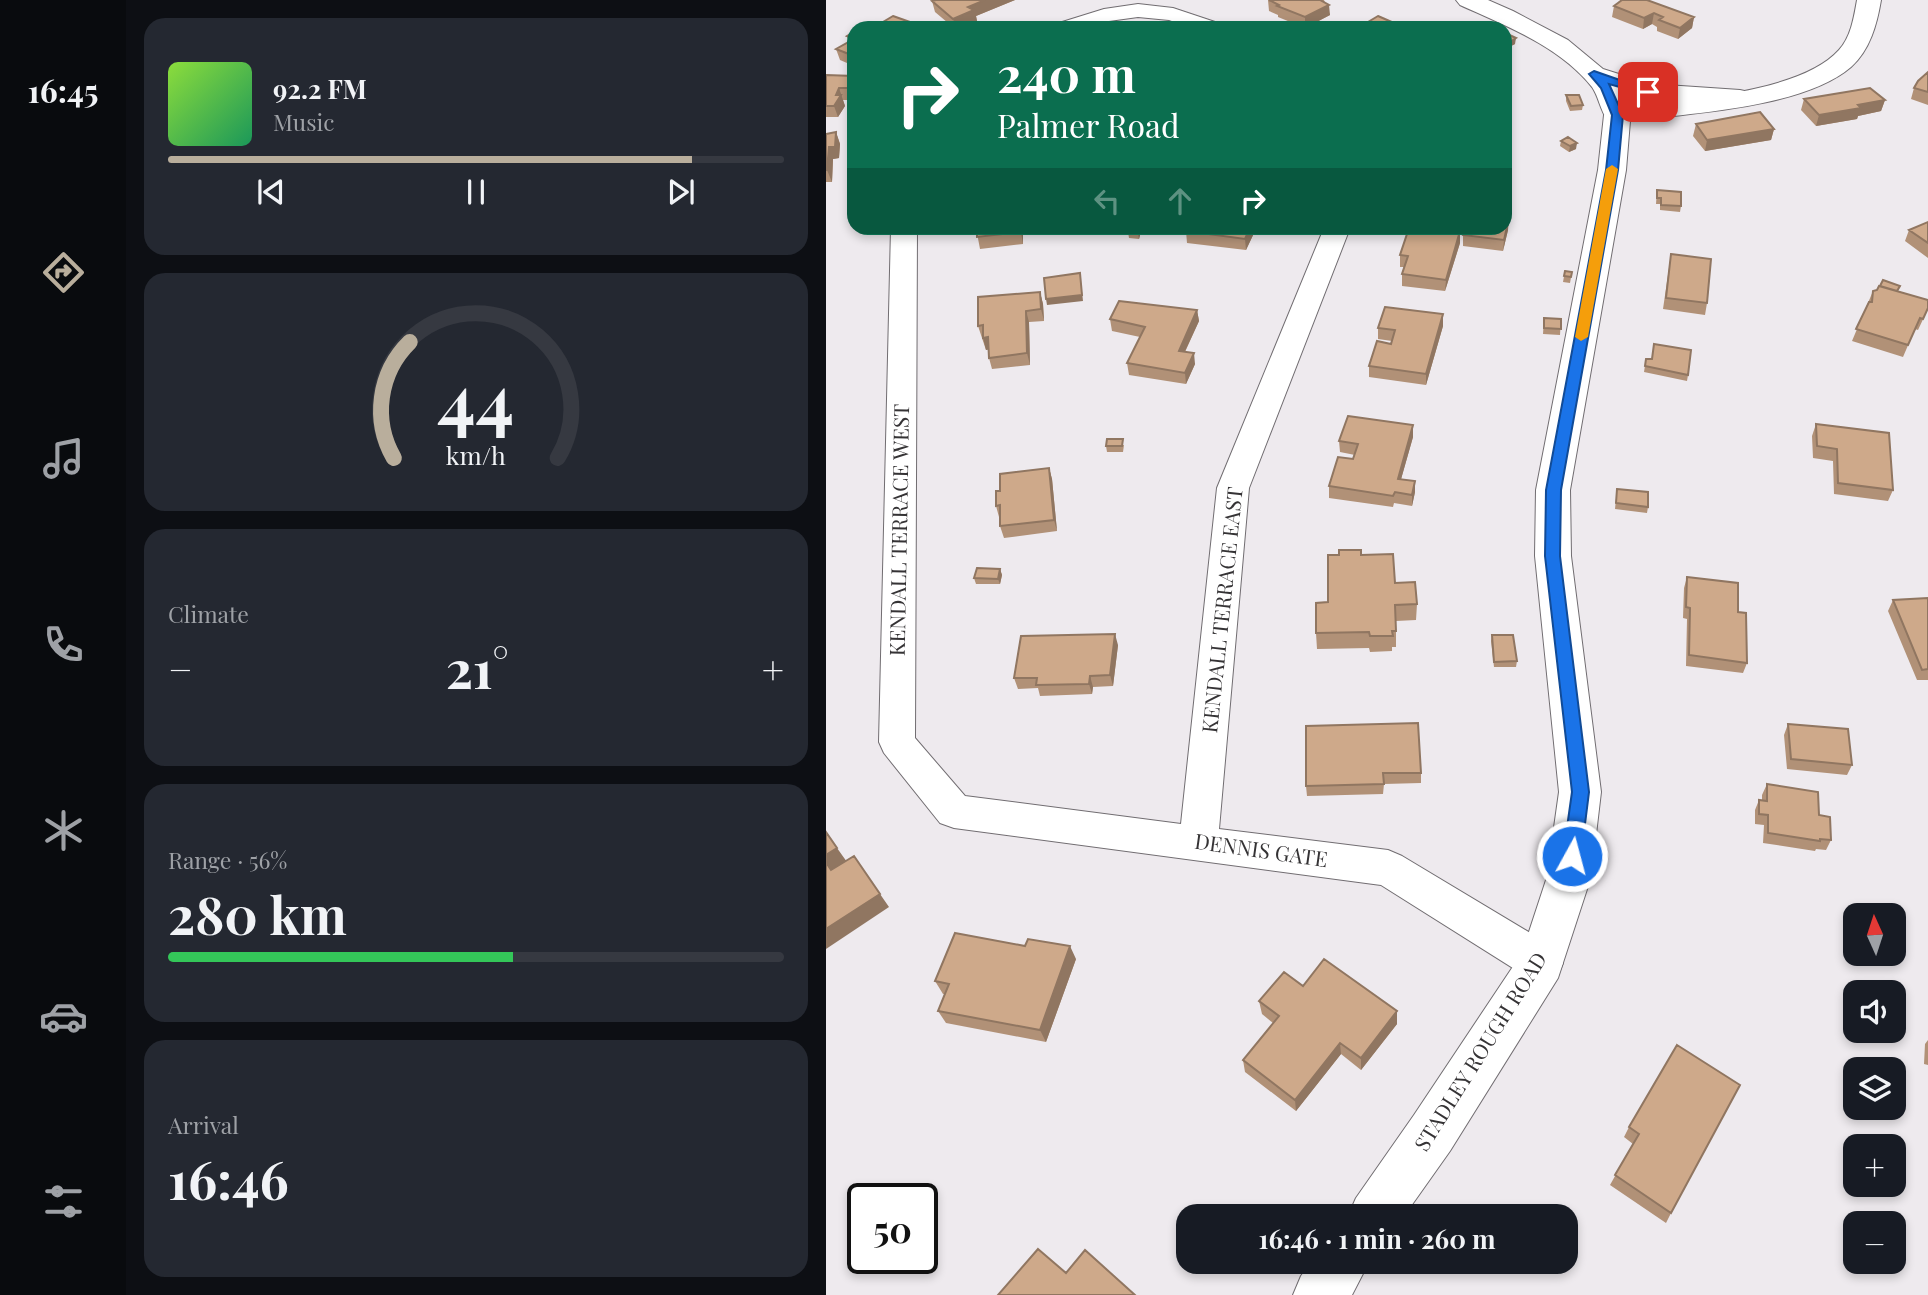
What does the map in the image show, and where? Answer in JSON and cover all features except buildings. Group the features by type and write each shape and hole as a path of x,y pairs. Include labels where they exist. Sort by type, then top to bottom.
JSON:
{"main road":[{"name":"STADLEY ROUGH ROAD","path":"1382,1204 1432,1133 1542,963 1569,877 1580,792 1553,556 1553,490 1612,170 1617,115 1606,87 1578,57 1524,26 1468,0"},
{"path":"1617,115 1740,98 1814,81 1841,62 1864,31 1869,0"},
{"path":"1594,74 1628,88 1669,95 1740,98"},
{"path":"1320,1295 1335,1274"}],"street":[{"path":"1084,21 1102,14 1149,8 1195,21"},
{"name":"KENDALL TERRACE WEST","path":"904,235 897,742 954,811"},
{"name":"KENDALL TERRACE EAST","path":"1198,843 1233,488 1334,235"},
{"name":"DENNIS GATE","path":"954,811 1388,868 1542,963"}],"slow traffic":[{"path":"1581,337 1612,169"}],"route":[{"path":"1572,856 1580,792 1553,556 1553,490 1612,170 1617,115 1606,87 1594,74 1628,88 1648,92"}]}
